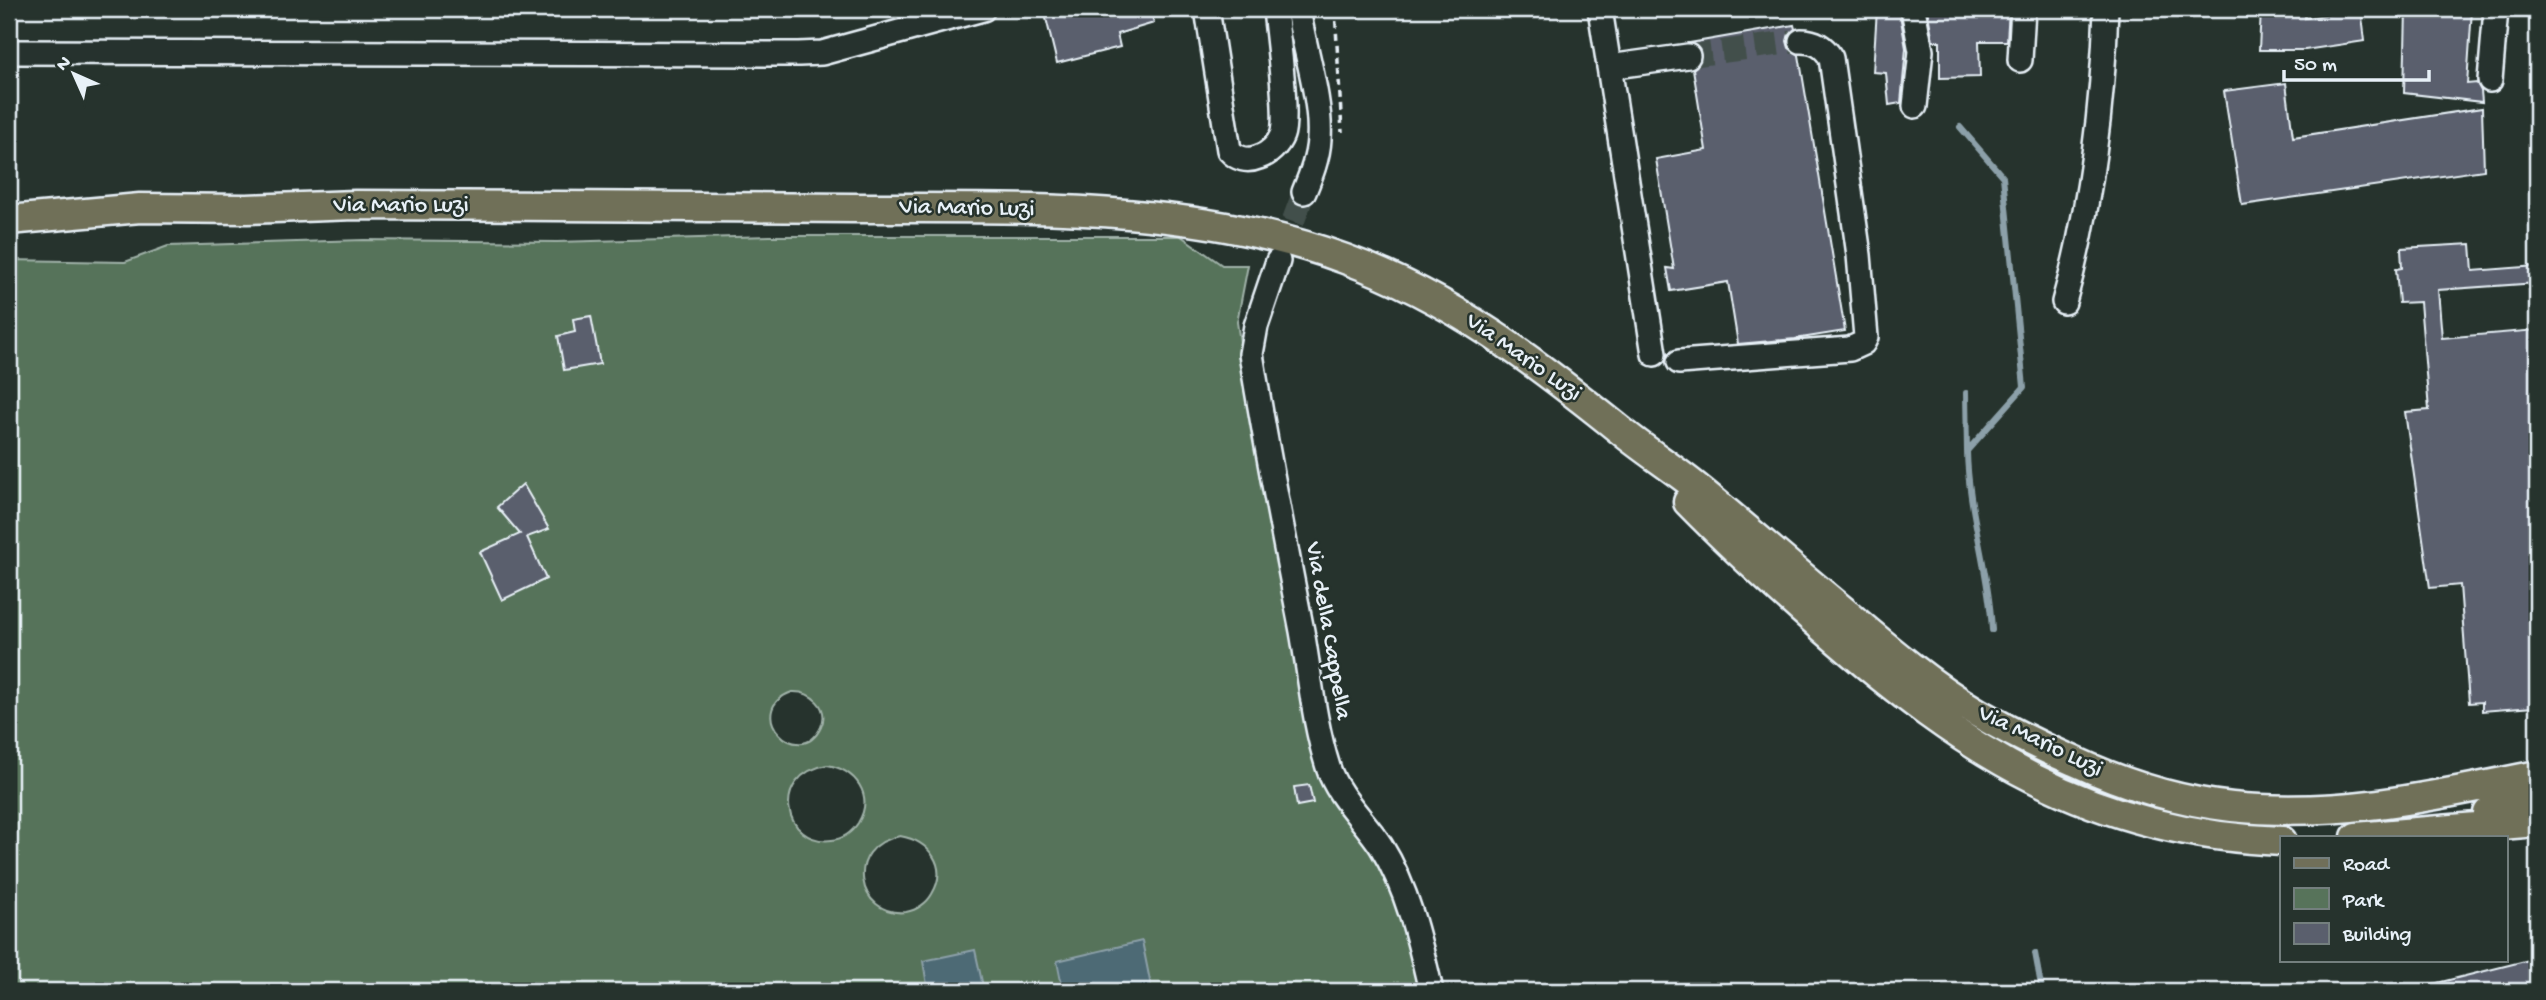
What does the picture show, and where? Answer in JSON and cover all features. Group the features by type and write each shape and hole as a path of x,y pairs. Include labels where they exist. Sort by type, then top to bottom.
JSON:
{"main road":[{"name":"Via Mario Luzi","path":"9,220 140,208 247,209 355,205 990,208 1112,212 1250,231 1340,257 1414,289 1452,309 1527,356 1698,488 1896,655 1979,713 2050,751 2107,776 2166,796 2229,807 2278,810 2395,804 2537,775"},
{"name":"Via Mario Luzi","path":"9,238 142,226 247,209"},
{"name":"Via Mario Luzi","path":"1630,438 1682,497 1724,539 1870,668 1924,711 2007,766 2105,810 2171,829 2280,841"},
{"path":"2426,798 2537,767"},
{"path":"2411,833 2537,800"},
{"path":"2370,836 2537,822"}],"street":[{"path":"9,52 822,53 983,9"},
{"path":"1207,9 1229,150 1234,156 1248,160 1259,157 1276,145 1285,124 1275,9"},
{"path":"1298,9 1317,105 1319,139 1314,165 1304,192"},
{"path":"1600,9 1654,354"},
{"path":"1913,9 1921,51 1915,106"},
{"path":"2020,60 2023,9"},
{"path":"2064,302 2077,258 2098,114 2106,9"},
{"path":"2490,80 2496,9"},
{"path":"1679,362 1850,348 1863,343 1866,337 1859,255 1835,75 1831,58 1822,47 1801,41"},
{"path":"1609,67 1688,56"},
{"name":"Via della Cappella","path":"1278,261 1256,326 1251,354 1319,739 1329,771 1337,786 1366,824 1404,892 1431,991"}],"path":[{"path":"1335,9 1341,135"}],"green space":[{"path":"770,236 1181,236 1222,265 1248,265 1237,322 1260,478 1314,731 1399,900 1419,991 9,991 9,260 125,262 168,246 364,240 557,242","holes":["792,692 812,697 823,713 821,727 812,739 800,743 789,741 779,734 773,723 772,712 777,701","827,765 837,767 854,778 859,785 863,793 863,813 856,826 843,837 832,840 815,839 802,832 794,822 789,808 790,795 796,782 809,771","900,836 920,843 933,856 937,865 937,884 930,897 918,908 906,912 889,911 876,904 868,893 863,880 864,866 870,853 882,842"]}],"water":[{"path":"1142,941 1152,991 1063,991 1057,961"},
{"path":"975,950 984,991 928,991 923,961"}],"building":[{"path":"1067,9 1150,9 1154,23 1117,34 1120,47 1057,63 1045,14"},
{"path":"1877,9 1899,9 1906,48 1901,103 1889,105 1886,73 1873,72"},
{"path":"1927,9 2009,9 2007,41 1979,41 1980,77 1940,78 1940,41 1933,41"},
{"path":"2261,9 2305,9 2305,18 2340,13 2339,9 2361,9 2365,41 2305,50 2259,50"},
{"path":"2406,9 2472,9 2467,84 2477,83 2482,102 2404,93"},
{"path":"1794,25 1795,29 1789,34 1787,41 1789,48 1799,55 1845,331 1738,344 1728,282 1671,291 1667,268 1674,269 1656,159 1706,150 1693,69 1701,62 1702,53 1699,47 1690,43"},
{"path":"2286,83 2293,137 2482,108 2484,170 2242,205 2224,91"},
{"path":"2471,244 2473,271 2537,266 2537,283 2438,290 2442,338 2537,330 2537,698 2533,698 2533,707 2482,711 2482,702 2469,703 2460,585 2430,588 2405,412 2429,410 2420,302 2399,303 2396,269 2402,268 2401,248"},
{"path":"591,316 600,364 564,370 558,336 575,332 573,319"},
{"path":"523,484 549,529 527,537 546,579 502,600 480,552 520,534 497,507"},
{"path":"1309,785 1313,803 1297,806 1294,787"},
{"path":"2537,958 2537,991 2426,991 2425,986"}],"waterway":[{"path":"1960,127 2003,177 2024,387 1967,451 1971,496 1992,630"},
{"path":"1966,393 1967,451"},
{"path":"2035,953 2042,991"}],"tunnel":[{"path":"1688,56 1801,41"},
{"path":"1281,254 1304,192"}]}
